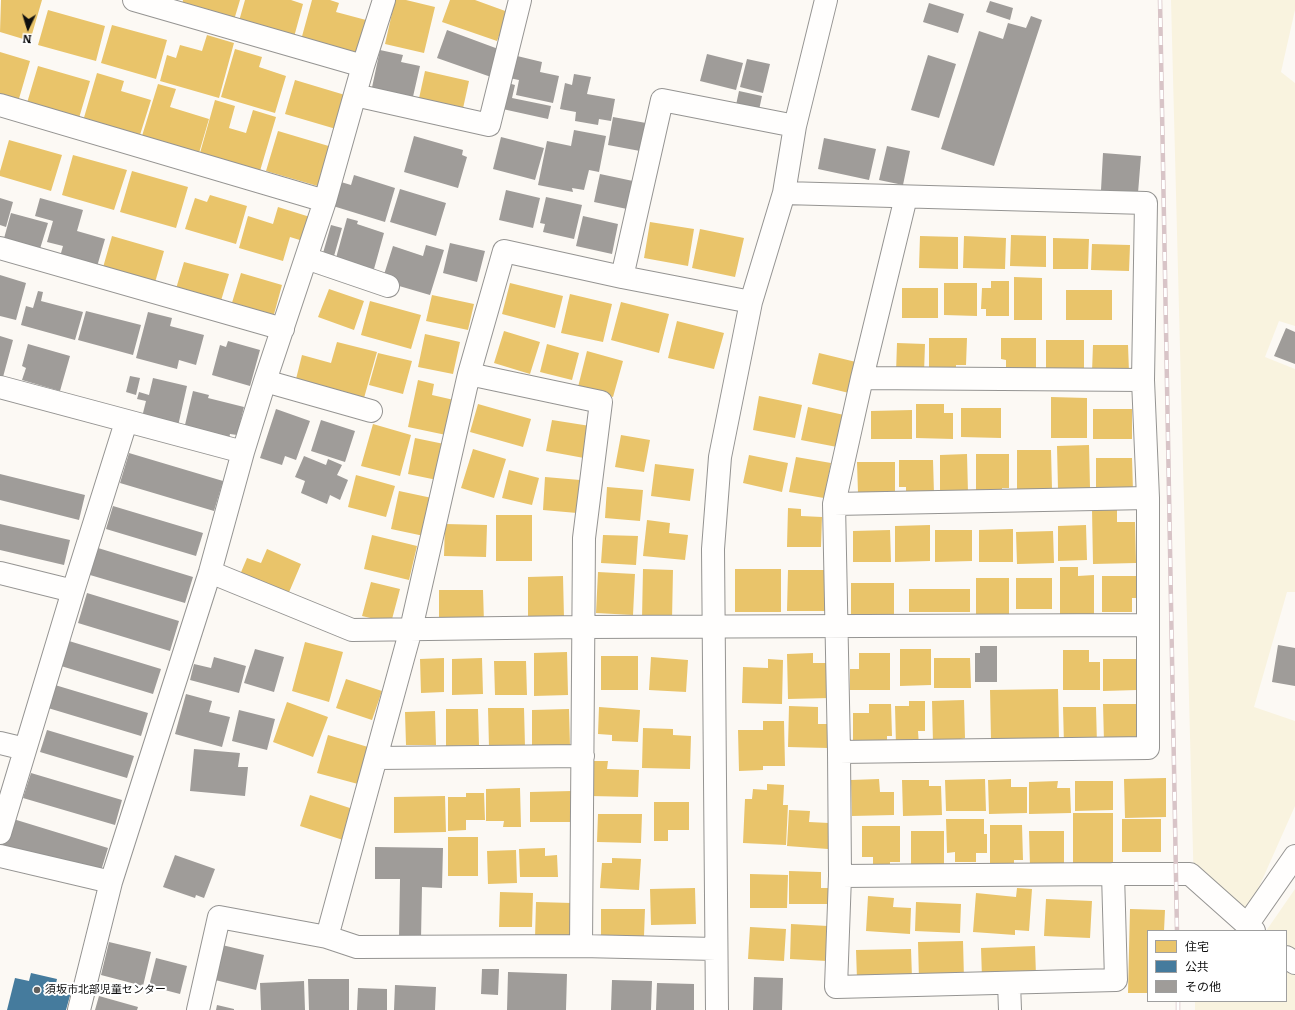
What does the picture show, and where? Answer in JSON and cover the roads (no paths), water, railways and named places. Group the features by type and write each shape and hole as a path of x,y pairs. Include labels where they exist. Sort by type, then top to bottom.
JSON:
{"street":[{"path":"134,0 363,66"},
{"path":"79,1010 110,882 210,572 244,452 325,201 363,66 384,0"},
{"path":"355,95 489,125 520,0"},
{"path":"717,1010 713,626 714,549 720,457 751,302 784,193 795,126 826,0"},
{"path":"622,277 662,100 795,126"},
{"path":"0,105 325,201"},
{"path":"784,193 906,198 1146,204 1143,380 1148,498 1148,748 839,752"},
{"path":"906,198 862,378 834,504 840,876 836,987 1116,980 1113,874"},
{"path":"0,248 283,329"},
{"path":"327,937 411,629 469,374 504,251 622,277 751,302"},
{"path":"306,258 388,286"},
{"path":"469,374 601,402 584,538 582,627 583,756 581,946"},
{"path":"862,378 1143,380"},
{"path":"266,381 371,411"},
{"path":"0,387 126,422 244,452"},
{"path":"0,833 72,591 126,422"},
{"path":"834,504 1148,498"},
{"path":"210,572 352,630 713,626 1148,625"},
{"path":"0,573 72,591"},
{"path":"0,743 25,749"},
{"path":"376,758 583,756"},
{"path":"0,856 110,882"},
{"path":"840,876 1190,874 1251,928 1295,856"},
{"path":"198,1010 219,918 327,937 357,947 581,946 716,948"},
{"path":"1009,983 1010,1010"}],"railway":[{"path":"1160,0 1177,930"},
{"path":"1178,1002 1178,1010"}],"place":[{"name":"須坂市北部児童センター","path":"37,990"}]}
